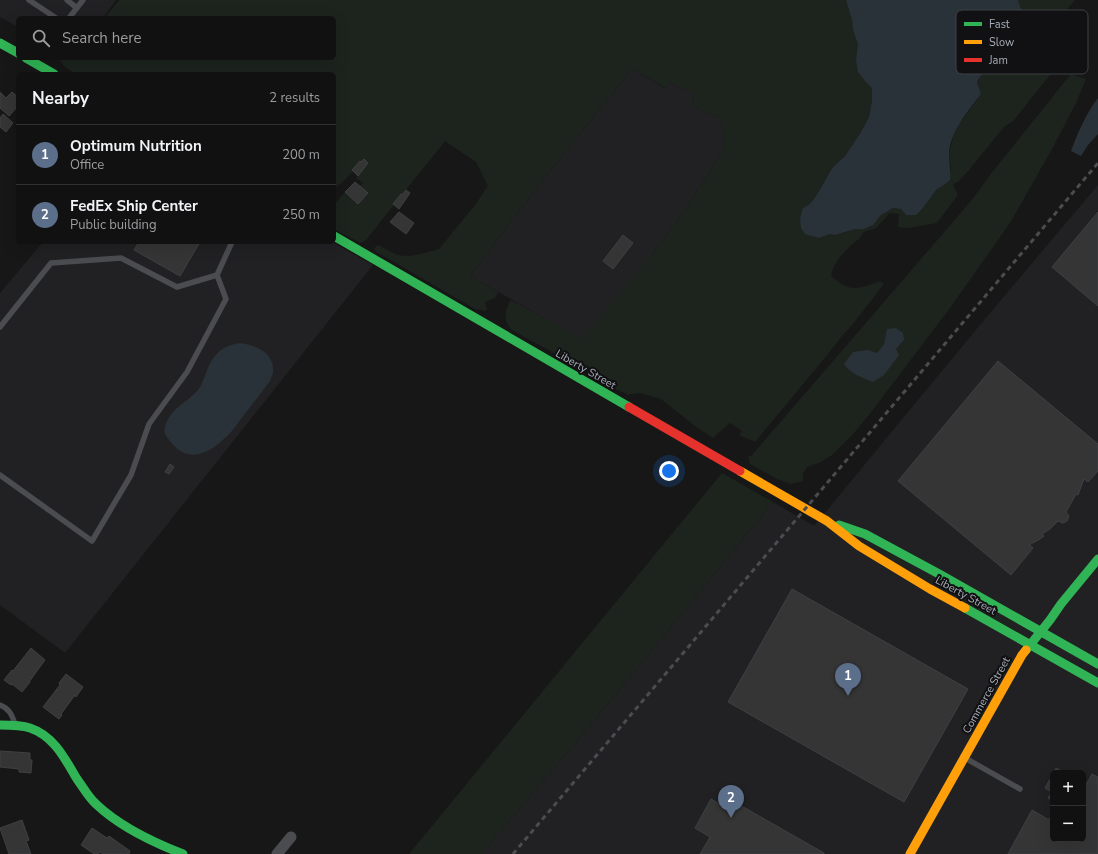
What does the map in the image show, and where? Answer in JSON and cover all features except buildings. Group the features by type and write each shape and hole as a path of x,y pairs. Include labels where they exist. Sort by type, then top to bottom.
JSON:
{"street":[{"path":"0,43 16,52"},
{"path":"37,61 51,72"},
{"name":"Liberty Street","path":"336,237 827,521 860,546 930,589 1098,683"},
{"name":"Liberty Street","path":"827,521 864,534 941,575 1098,664"},
{"name":"Commerce Street","path":"910,854 1022,655 1098,559"},
{"path":"0,725 15,724 31,728 48,737 56,745 89,796 102,809 142,836 183,854"},
{"path":"277,854 291,837"}],"lane":[{"path":"29,0 53,16"},
{"path":"67,0 77,8"},
{"path":"71,16 83,0"},
{"path":"0,475 92,541 131,475 149,424 188,372 226,299 217,275 231,244"},
{"path":"0,327 51,263 121,258 177,287 217,275"},
{"path":"0,705 8,709 15,724"},
{"path":"964,757 1020,789"}],"shaded area":[{"path":"0,0 116,0 104,16 16,16 16,26 0,17"},
{"path":"119,0 846,0 858,44 856,59 866,82 873,88 872,100 869,117 861,132 845,156 832,168 810,204 803,208 813,236 819,238 830,234 835,235 855,229 864,229 873,225 881,215 893,208 901,209 906,215 916,214 923,208 936,190 944,185 951,170 949,154 953,137 958,126 981,94 977,82 983,74 1051,74 1013,121 1004,127 969,170 958,182 953,184 958,195 937,223 908,228 898,227 899,214 890,213 876,228 864,232 859,239 839,258 833,268 831,276 839,283 854,288 867,286 880,281 884,284 853,324 755,442 739,435 742,431 730,423 713,438 695,426 661,399 640,393 629,395 609,386 592,374 512,330 506,319 507,308 511,300 582,338 653,253 685,210 723,151 725,135 720,118 692,106 694,95 670,82 667,89 633,69 629,73 549,172 470,276 498,292 495,298 485,302 487,309 485,311 475,309 375,251 374,248 378,245 397,255 409,256 439,249 475,205 488,186 476,162 445,141 365,241 360,243 336,230 336,203 345,192 358,204 368,193 360,186 363,183 356,178 368,163 364,159 360,162 347,178 336,187 336,72 73,72 66,68 60,60 336,60 336,16 107,16"},
{"path":"846,0 1018,0 1021,10 956,10 956,74 983,74 977,82 981,94 960,122 950,146 950,180 936,190 916,215 906,215 901,209 893,208 881,215 873,225 864,229 855,229 835,235 830,234 819,238 805,234 801,228 800,218 803,208 810,204 832,168 845,156 861,132 869,117 872,100 872,88 858,72 856,59 858,44 853,30 852,20"},
{"path":"1018,0 1075,0 1066,10 1021,10"},
{"path":"633,69 666,89 670,82 694,95 692,106 720,118 725,135 723,151 685,210 653,253 582,339 470,276 549,172"},
{"path":"1071,74 1086,79 1076,103 1052,149 1010,223 950,308 853,434 832,455 821,462 807,467 803,474 803,481 791,484 777,479 750,464 748,457 752,455 971,201","holes":["887,329 904,340 896,349 859,376 868,350 877,353 884,344"]},
{"path":"1098,98 1098,134 1081,156 1071,151 1083,123"},
{"path":"1098,185 1098,854 481,854 598,716 773,502 814,526 979,326"},
{"path":"41,244 336,244 373,265 65,653 0,605 0,293"},
{"path":"896,328 903,333 904,340 896,349 899,355 884,375 873,382 853,373 844,364 853,352 868,350 877,353 884,344 887,329"},
{"path":"240,343 251,345 266,353 272,362 273,373 270,381 224,439 210,450 194,455 186,454 178,449 166,435 165,430 167,422 173,412 199,389 213,358 221,350"},
{"path":"722,473 773,502 598,716 481,854 409,854"},
{"path":"860,537 1013,624 1010,627 918,575"}],"railway":[{"path":"513,854 1098,163"}],"traffic: fast":[{"path":"0,43 16,52"},
{"path":"30,60 50,72"},
{"path":"336,237 629,407"},
{"path":"839,525 865,534 941,575 1098,664"},
{"path":"1026,650 1098,559"},
{"path":"965,608 1098,683"},
{"path":"0,725 27,727 46,737 58,749 90,798 105,812 115,820 137,833 183,854"}],"traffic: slow":[{"path":"740,471 827,521 859,546 930,589 965,608"},
{"path":"910,854 1026,650"}],"traffic: jam":[{"path":"629,407 740,471"}],"place":[{"name":"Optimum Nutrition","path":"848,696"},
{"name":"FedEx Ship Center","path":"731,818"}]}
